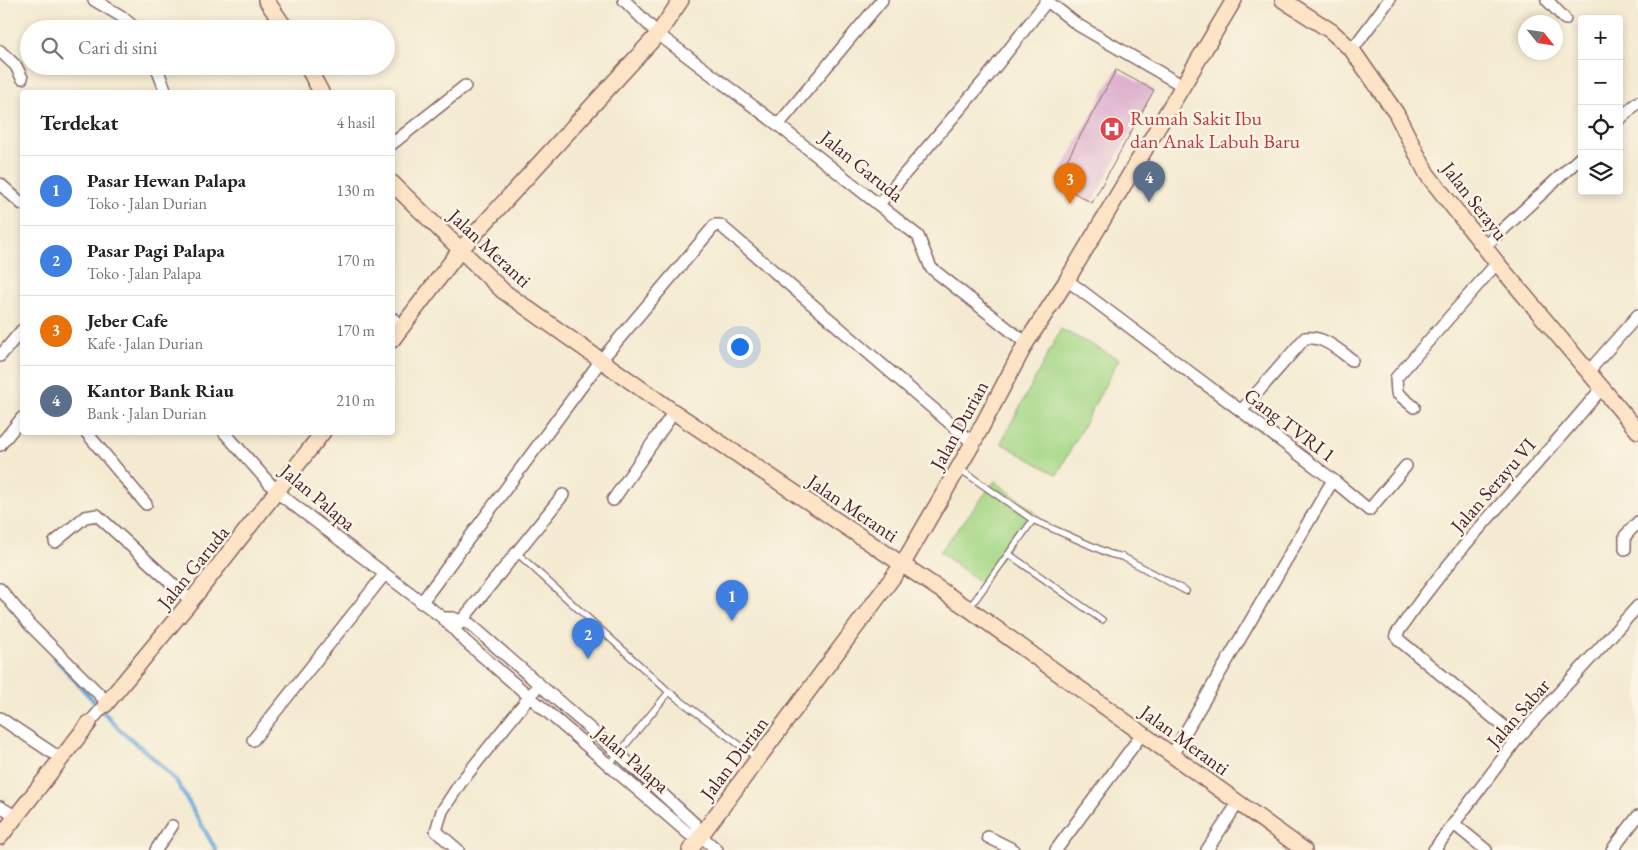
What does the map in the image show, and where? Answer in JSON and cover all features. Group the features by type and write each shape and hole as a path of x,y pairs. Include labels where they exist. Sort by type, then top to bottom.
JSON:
{"street":[{"path":"94,0 126,20"},
{"path":"266,0 280,20"},
{"name":"Jalan Garuda","path":"624,0 658,34 778,124 918,236 931,268 1026,342"},
{"path":"397,322 461,249 658,34 681,0"},
{"path":"778,124 882,0"},
{"path":"879,204 989,75 1047,0 1078,25 1183,86"},
{"name":"Jalan Durian","path":"690,850 902,565 973,443 1026,342 1067,280 1234,0"},
{"name":"Jalan Serayu","path":"1283,0 1331,31 1352,50 1396,113 1427,174 1497,263 1638,431"},
{"path":"1352,50 1389,0"},
{"path":"1547,0 1565,19"},
{"path":"0,51 16,66 20,74"},
{"path":"159,75 165,90"},
{"path":"312,75 320,90"},
{"path":"395,142 465,86"},
{"path":"1623,116 1638,102"},
{"path":"1485,246 1578,160"},
{"path":"0,184 20,202"},
{"name":"Jalan Meranti","path":"395,187 503,291 602,359 674,412 969,609 1304,850"},
{"path":"421,603 602,359 715,225 720,225 973,443"},
{"path":"1414,407 1397,393 1396,378 1497,263"},
{"name":"Gang TVRI 1","path":"1067,280 1333,480 1172,755"},
{"path":"1588,372 1638,315"},
{"path":"0,356 20,332"},
{"path":"1241,411 1305,338 1316,337 1326,341 1352,360"},
{"name":"Jalan Serayu VI","path":"1518,738 1399,640 1396,635 1414,609 1494,509 1601,388"},
{"path":"613,500 674,412"},
{"path":"0,445 20,420"},
{"path":"88,435 146,504"},
{"name":"Jalan Palapa","path":"227,435 278,493 443,618 453,630 689,834 701,836"},
{"name":"Jalan Garuda","path":"90,723 278,493 321,435"},
{"path":"1333,480 1369,510 1406,466"},
{"path":"453,630 563,496"},
{"path":"55,542 85,517 97,515 191,601"},
{"path":"1625,549 1625,536 1638,522"},
{"path":"253,740 384,575"},
{"path":"0,590 30,625 106,704"},
{"name":"Jalan Sabar","path":"1434,850 1518,738 1638,606"},
{"name":"Jalan Palapa","path":"443,618 462,620 470,624 619,754 695,824 701,836"},
{"path":"458,850 436,831 442,811 461,782 540,685"},
{"path":"0,718 60,758"},
{"path":"0,837 60,758 90,723"},
{"path":"1056,850 1142,734"},
{"path":"1207,850 1238,803"},
{"path":"0,807 15,816"},
{"path":"1612,850 1638,816"},
{"path":"1454,824 1486,850"},
{"path":"156,850 172,826"},
{"path":"701,836 717,850"},
{"path":"988,837 1014,850"}],"lane":[{"path":"958,468 1033,520 1110,554 1123,557 1186,591"},
{"path":"969,609 1010,555 1033,520"},
{"path":"517,553 669,692 759,759"},
{"path":"1010,555 1102,620"},
{"path":"610,764 669,692"}],"green space":[{"path":"1061,329 1119,359 1057,475 1001,443"},
{"path":"995,481 1035,512 981,583 940,552"}],"building":[{"path":"1116,70 1154,90 1092,203 1055,182"}],"waterway":[{"path":"54,657 120,730 151,756 177,782 216,850"}],"place":[{"name":"Rumah Sakit Ibu dan Anak Labuh Baru","path":"1112,129"},
{"name":"Kantor Bank Riau","path":"1149,202"},
{"name":"Jeber Cafe","path":"1070,204"},
{"name":"Pasar Hewan Palapa","path":"732,621"},
{"name":"Pasar Pagi Palapa","path":"588,659"}]}
